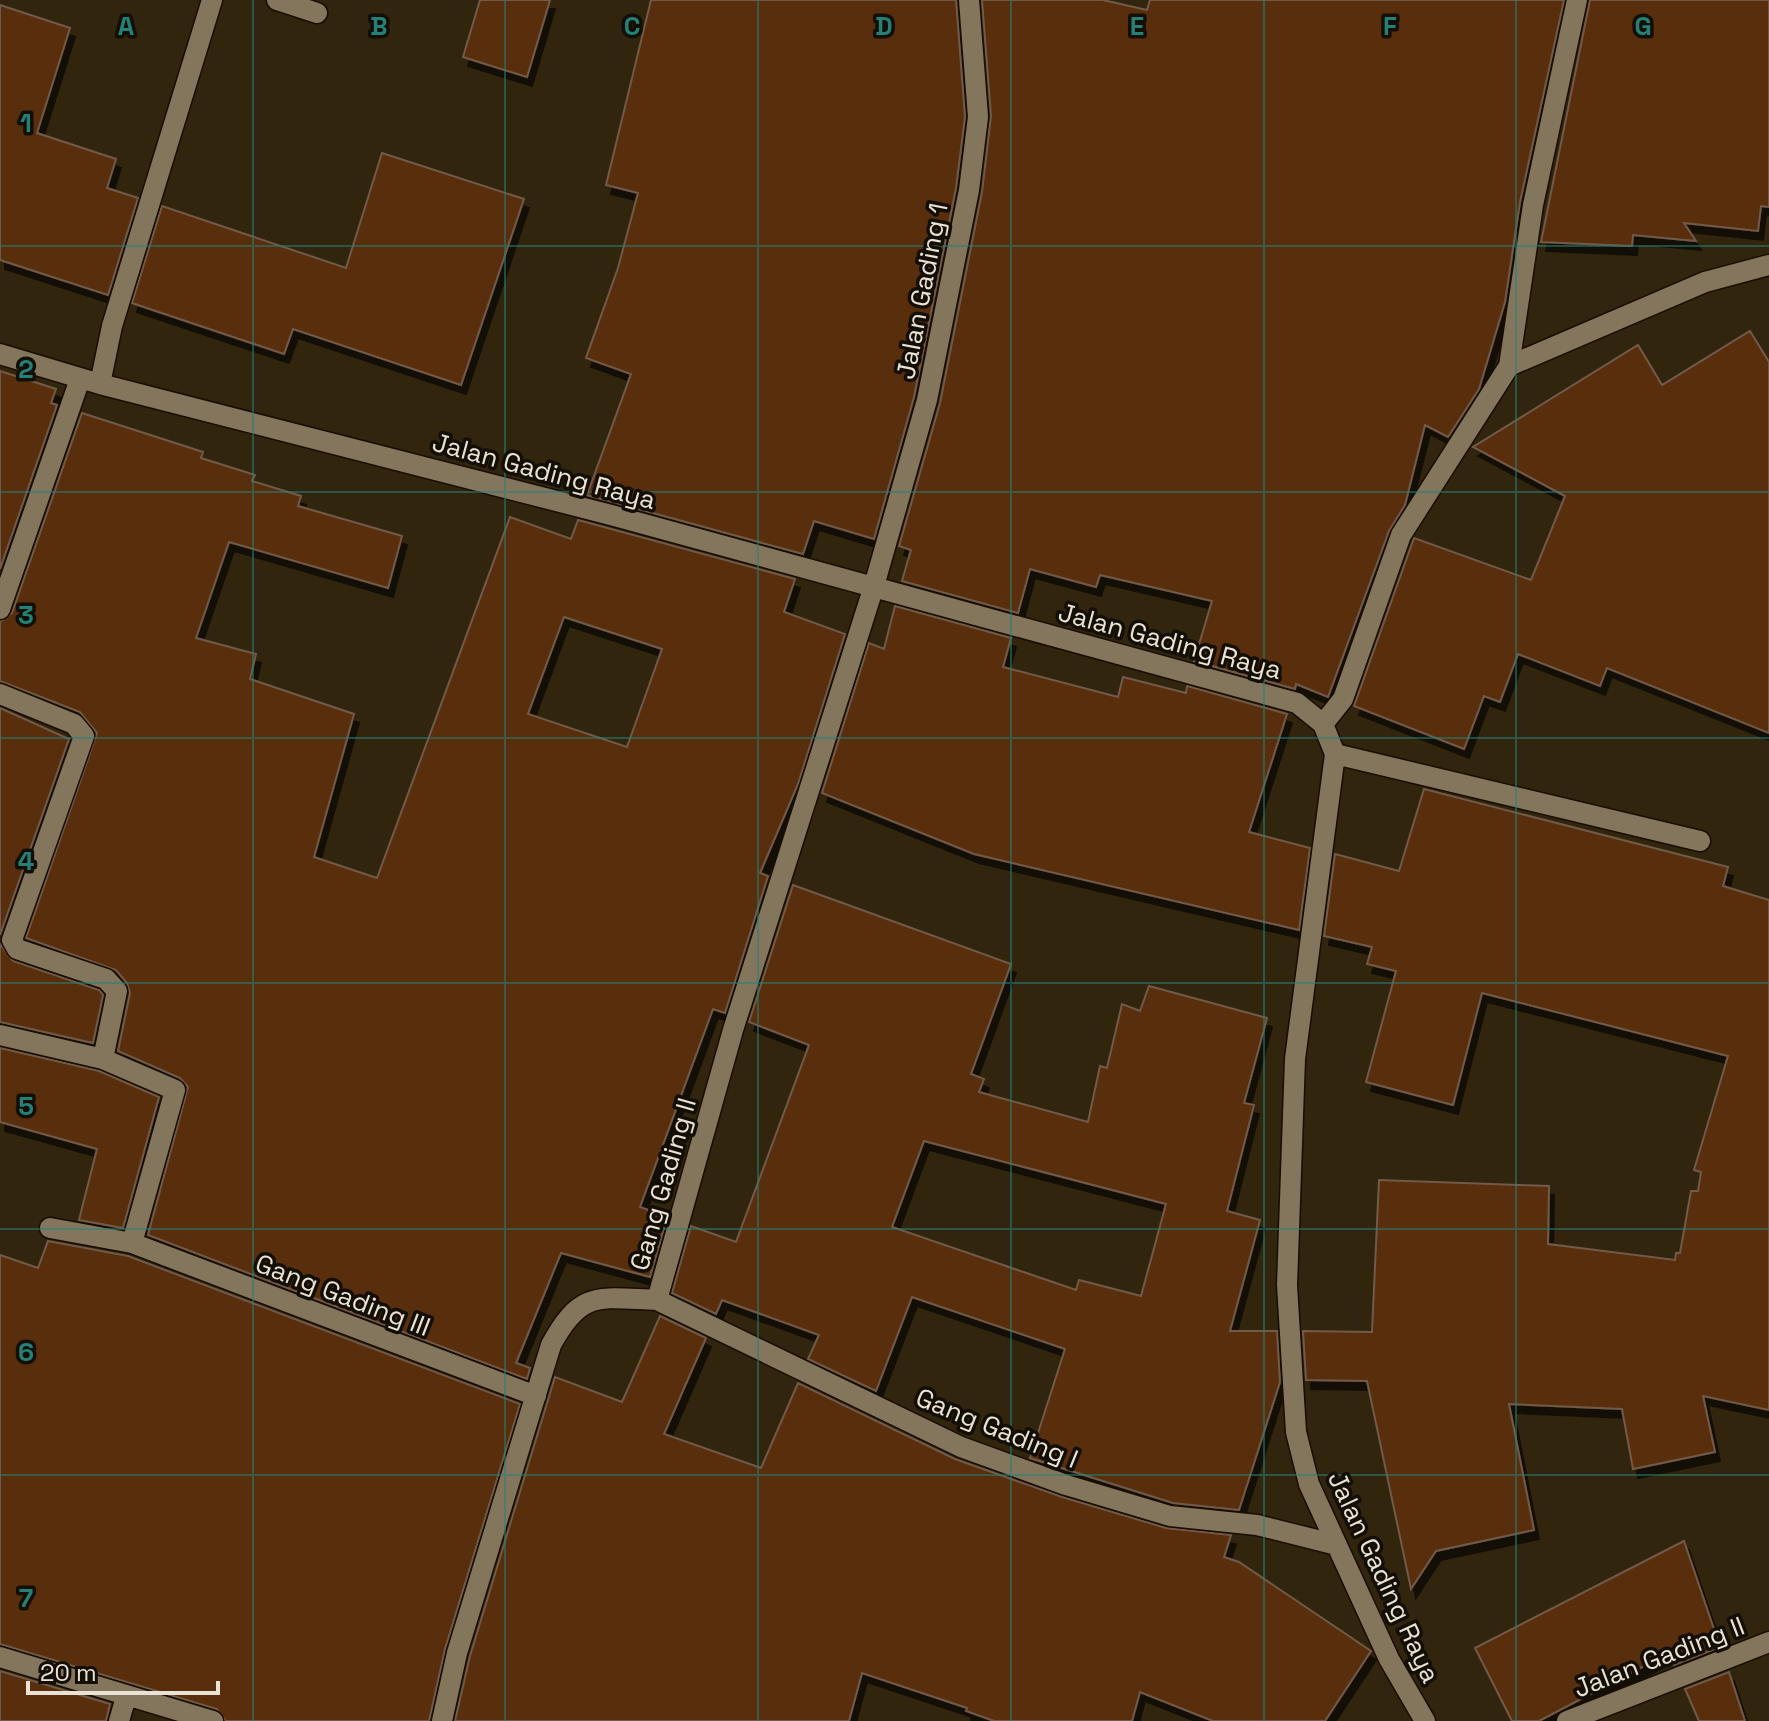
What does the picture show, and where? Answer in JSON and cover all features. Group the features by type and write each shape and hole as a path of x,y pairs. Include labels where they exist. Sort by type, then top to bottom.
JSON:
{"street":[{"path":"100,384 112,326 212,0"},
{"path":"277,0 317,13"},
{"name":"Jalan Gading 1","path":"874,586 927,400 969,190 978,117 969,0"},
{"path":"1323,724 1343,699 1401,535 1509,366 1533,205 1577,0"},
{"path":"1509,366 1705,282 1769,265"},
{"name":"Jalan Gading Raya","path":"0,354 80,379 299,433 874,586 1297,703 1323,724 1335,754 1295,1059 1287,1285 1296,1432 1309,1484 1389,1659 1425,1721"},
{"path":"0,609 80,379"},
{"name":"Gang Gading II","path":"442,1721 457,1653 551,1345 568,1314 590,1301 657,1300 733,1030 874,586"},
{"path":"0,694 74,724 84,736 12,940 17,949 106,979 117,991 103,1059"},
{"path":"1335,754 1700,841"},
{"path":"0,1035 103,1059 175,1090 132,1243"},
{"name":"Gang Gading III","path":"50,1228 132,1243 536,1396"},
{"name":"Gang Gading I","path":"657,1300 961,1447 1021,1469 1170,1516 1257,1525 1337,1545"},
{"name":"Jalan Gading II","path":"1567,1721 1769,1642"},
{"path":"0,1657 213,1721"},
{"path":"119,1721 126,1697"}],"building":[{"path":"480,0 550,0 527,77 463,57"},
{"path":"651,0 956,0 965,117 956,188 914,397 874,539 814,521 803,554 587,495 631,374 586,358 618,268 638,193 606,185"},
{"path":"982,0 1103,0 1147,10 1150,0 1564,0 1520,202 1505,302 1479,389 1448,437 1425,425 1405,505 1389,531 1328,697 1296,684 1295,689 1194,661 1212,601 1100,575 1096,587 1030,569 1018,613 902,581 911,550 899,546 940,403 982,192 991,116"},
{"path":"1590,0 1769,0 1769,207 1761,206 1758,231 1684,223 1696,241 1633,235 1632,246 1541,242"},
{"path":"0,5 70,28 37,133 116,159 107,188 138,198 108,295 0,260"},
{"path":"382,153 524,199 461,385 293,329 284,354 132,303 162,206 346,268"},
{"path":"1750,331 1769,362 1769,733 1607,668 1600,686 1518,654 1500,702 1484,696 1464,749 1354,706 1414,538 1531,580 1565,496 1473,447 1638,345 1662,385"},
{"path":"0,371 56,389 51,403 57,405 0,569"},
{"path":"82,413 203,452 201,458 255,475 252,481 301,496 298,506 402,536 388,588 229,542 196,638 256,654 250,679 354,714 314,857 377,878 510,517 571,539 578,520 795,579 784,612 845,634 798,784 760,873 768,876 725,1013 713,1009 640,1207 667,1217 650,1277 561,1253 516,1363 530,1368 527,1379 148,1235 188,1087 180,1078 118,1051 130,993 127,983 116,970 26,938 97,733 80,712 0,681 0,622 12,613","holes":["564,617 662,649 627,747 528,714"]},
{"path":"895,606 1011,638 1003,667 1118,697 1123,677 1186,693 1187,686 1287,714 1249,832 1310,848 1299,930 974,854 822,793 869,643 884,649"},
{"path":"0,708 69,739 0,935"},
{"path":"1424,789 1728,867 1723,886 1769,900 1769,1410 1703,1396 1715,1452 1633,1469 1622,1409 1509,1404 1534,1530 1436,1551 1411,1589 1367,1381 1306,1380 1303,1331 1372,1332 1379,1180 1549,1186 1548,1244 1675,1260 1676,1253 1680,1253 1691,1191 1698,1191 1701,1172 1694,1170 1728,1056 1482,993 1453,1105 1366,1082 1396,971 1367,964 1372,947 1324,936 1335,854 1399,871"},
{"path":"793,885 1011,964 971,1074 984,1079 979,1092 1088,1122 1100,1066 1107,1068 1122,1004 1140,1011 1149,986 1267,1018 1244,1103 1254,1105 1227,1211 1260,1220 1230,1331 1277,1331 1280,1382 1239,1510 1173,1503 1030,1458 1065,1349 912,1297 876,1391 808,1359 819,1335 722,1300 716,1314 672,1293 691,1226 736,1242 809,1045 749,1022","holes":["924,1141 1166,1204 1141,1296 1079,1280 1076,1290 892,1227"]},
{"path":"0,944 13,961 99,990 103,995 93,1043 0,1022"},
{"path":"0,1048 99,1071 159,1097 123,1228 79,1220 97,1149 0,1122"},
{"path":"48,1241 128,1256 520,1404 445,1649 429,1721 226,1721 217,1709 0,1644 0,1255 38,1268"},
{"path":"660,1316 706,1338 664,1434 761,1468 798,1383 955,1459 1062,1497 1166,1528 1231,1535 1224,1557 1239,1562 1371,1651 1325,1721 1213,1721 1140,1692 1132,1721 994,1721 966,1711 967,1708 862,1673 849,1721 455,1721 470,1656 555,1377 622,1402"},
{"path":"1684,1541 1720,1647 1674,1665 1669,1653 1539,1721 1512,1721 1475,1648"},
{"path":"0,1671 110,1704 106,1721 0,1721"},
{"path":"1729,1672 1745,1721 1699,1721 1685,1689"}]}
